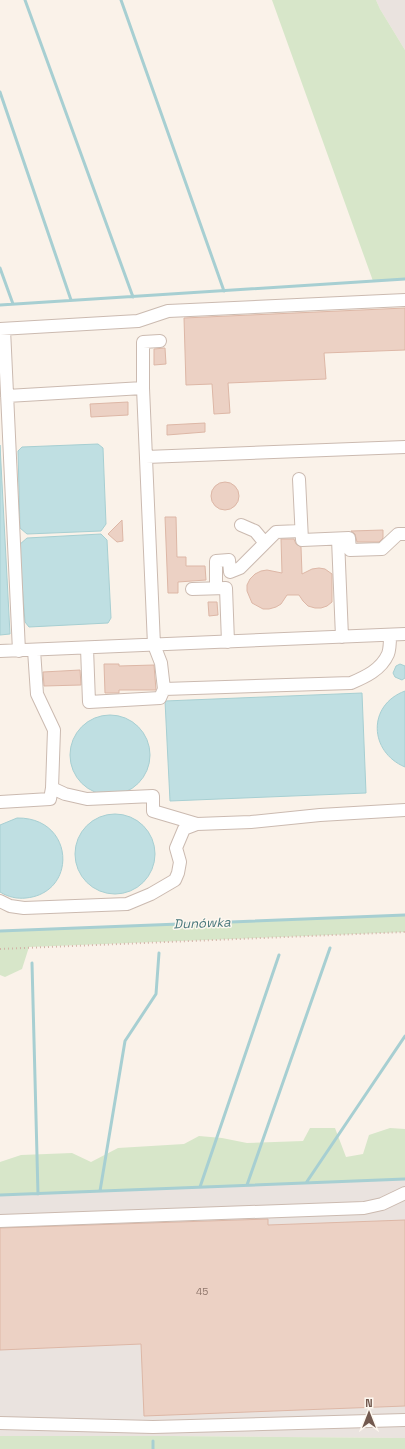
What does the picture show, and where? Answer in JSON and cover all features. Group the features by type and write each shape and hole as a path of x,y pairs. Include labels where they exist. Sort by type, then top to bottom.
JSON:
{"lane":[{"path":"19,651 7,396 2,329 138,321 168,311 405,300"},
{"path":"87,648 89,702 160,698 164,689 161,663 154,645 143,388 143,342 160,341"},
{"path":"7,396 143,388"},
{"path":"146,457 405,447"},
{"path":"299,479 302,540 349,538 350,550 382,549 398,534 405,534"},
{"path":"241,525 255,531 265,543"},
{"path":"216,588 216,561 229,560 230,572 240,568 276,532 301,531"},
{"path":"338,538 342,637"},
{"path":"192,589 226,588 228,642"},
{"path":"0,651 405,634"},
{"path":"164,689 351,683 374,671 383,663 389,653 390,635"},
{"path":"0,802 50,799 52,788 54,730 37,694 34,650"},
{"path":"52,788 65,794 87,799 153,796 153,811 198,824"},
{"path":"0,901 10,906 24,908 127,904 151,894 175,880 180,862 176,848 181,835 184,829 198,824 251,822 320,814 405,810"},
{"path":"0,1221 364,1208 382,1204 405,1193"},
{"path":"0,1423 153,1427 405,1420"}],"path":[{"path":"0,949 405,932"}],"shaded area":[{"path":"376,0 405,0 405,50 380,9"},
{"path":"405,1179 405,1438 0,1436 0,1195"}],"green space":[{"path":"272,0 376,0 405,50 405,279 373,281"},
{"path":"405,915 405,932 29,947 22,969 5,977 0,975 0,931"},
{"path":"310,1128 335,1128 346,1157 363,1154 369,1135 390,1128 405,1129 405,1179 0,1195 0,1162 21,1155 72,1153 91,1162 118,1148 184,1144 199,1136 222,1138 247,1143 303,1141"},
{"path":"0,1436 405,1438 405,1449 0,1449"}],"water":[{"path":"98,444 103,448 106,524 101,531 27,534 20,528 18,451 22,447"},
{"path":"0,445 10,634 0,635"},
{"path":"101,534 107,540 111,618 108,623 29,627 25,622 19,545 27,538"},
{"path":"400,664 405,666 405,678 402,680 395,677 393,673 396,666"},
{"path":"405,691 405,767 393,760 384,751 379,740 377,729 379,717 384,707 393,698"},
{"path":"362,693 366,793 170,801 165,701"},
{"path":"110,715 125,718 138,727 147,740 150,755 147,770 138,783 125,792 110,795 95,792 82,783 73,770 70,755 73,740 82,727 95,718"},
{"path":"107,814 123,814 137,820 149,832 155,846 155,862 149,876 137,888 123,894 107,894 93,888 81,876 75,862 75,846 81,832 93,820"},
{"path":"17,818 36,821 50,829 59,842 63,856 61,870 55,883 43,893 26,898 13,897 0,892 0,825"}],"building":[{"path":"405,308 405,350 324,353 326,379 228,383 230,413 214,414 212,384 186,385 184,318"},
{"path":"165,348 166,364 154,365 154,349"},
{"path":"128,402 128,415 91,417 90,404"},
{"path":"205,423 205,432 167,435 167,425"},
{"path":"225,482 235,486 239,496 235,506 225,510 215,506 211,496 215,486"},
{"path":"165,517 176,517 177,557 186,557 186,566 205,566 206,580 178,582 178,593 168,593"},
{"path":"122,520 123,541 117,542 108,534"},
{"path":"383,530 383,538 379,542 357,542 355,534 351,531"},
{"path":"281,539 294,539 296,544 301,547 302,574 312,569 319,568 325,569 332,574 332,602 327,606 315,608 308,606 299,595 287,595 281,604 269,609 263,609 252,603 247,591 247,585 255,574 267,570 282,573"},
{"path":"208,602 217,602 218,615 209,616"},
{"path":"104,664 119,664 119,666 154,665 156,690 119,690 119,693 105,693"},
{"path":"80,670 81,685 44,686 43,672"},
{"path":"268,1219 268,1225 405,1220 405,1406 144,1416 141,1344 0,1350 0,1228"}],"waterway":[{"path":"25,0 133,297"},
{"path":"121,0 224,291"},
{"path":"0,92 71,300"},
{"path":"0,268 13,304"},
{"path":"0,305 405,279"},
{"name":"Dunówka","path":"0,931 405,915"},
{"path":"247,1185 330,948"},
{"path":"100,1191 125,1041 156,994 159,953"},
{"path":"200,1187 279,955"},
{"path":"32,963 38,1194"},
{"path":"306,1183 405,1036"},
{"path":"0,1195 405,1179"},
{"path":"153,1441 153,1449"}]}
